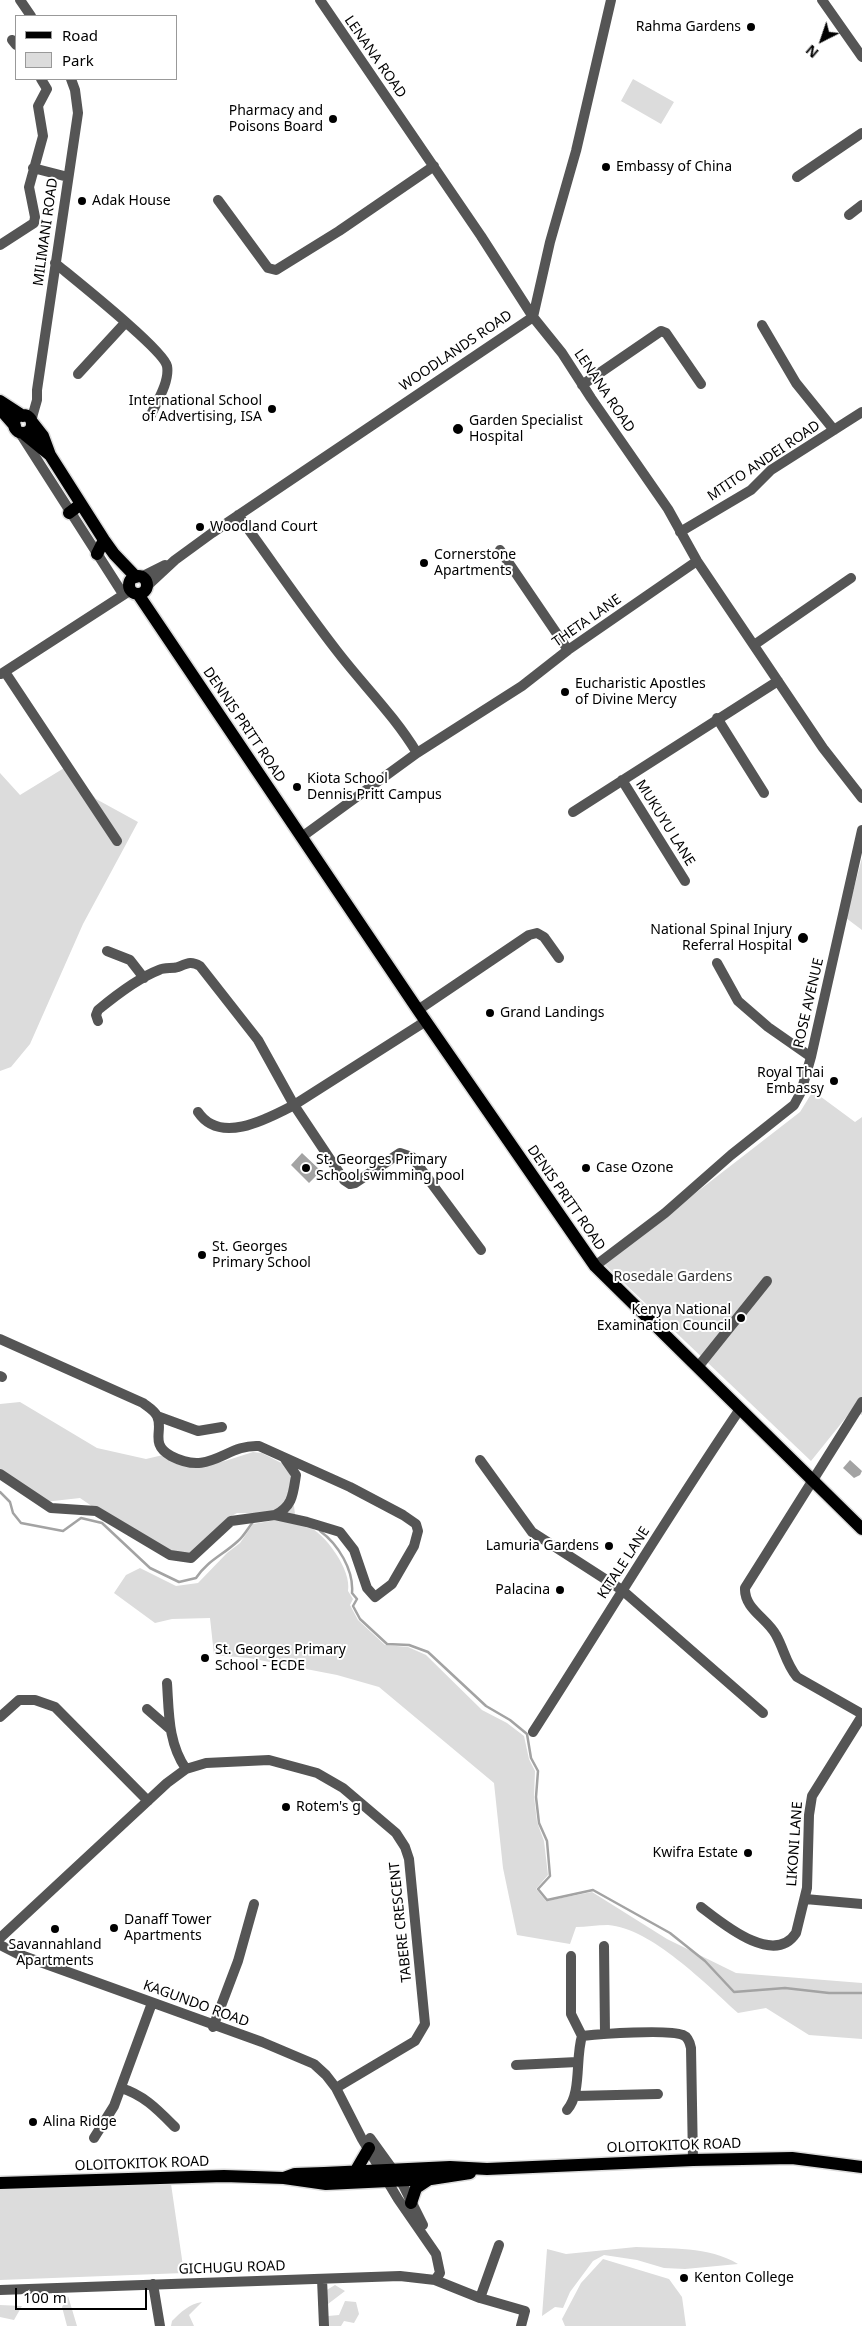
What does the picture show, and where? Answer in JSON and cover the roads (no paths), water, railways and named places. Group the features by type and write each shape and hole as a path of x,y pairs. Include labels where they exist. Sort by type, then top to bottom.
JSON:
{"main road":[{"path":"0,401 27,418 43,436 50,455"},
{"path":"0,409 19,430 50,455"},
{"path":"19,430 17,418 27,418"},
{"name":"DENNIS PRITT ROAD","path":"50,455 104,540 136,586 162,630 303,836"},
{"path":"69,512 81,504"},
{"path":"97,554 104,540"},
{"name":"DENIS PRITT ROAD","path":"303,836 422,1015 595,1266 862,1529"},
{"path":"355,2172 369,2148"},
{"name":"OLOITOKITOK ROAD","path":"0,2183 224,2176 284,2178 326,2184 450,2167 487,2169 693,2160 792,2158 862,2167"},
{"name":"OLOITOKITOK ROAD","path":"284,2178 301,2174 355,2172 431,2180 487,2169"},
{"path":"412,2203 416,2188 431,2180"}],"street":[{"path":"20,0 30,15"},
{"name":"LENANA ROAD","path":"320,0 434,166 532,317 562,353 582,386 668,509 697,561 823,748 862,798"},
{"name":"WOODLANDS ROAD","path":"3,673 175,560 238,515 532,317 550,242 563,204 611,0"},
{"path":"822,0 861,52"},
{"path":"0,245 34,224 35,217 29,187 33,168 42,147 44,136 38,106 47,89 42,80"},
{"name":"MILIMANI ROAD","path":"27,418 37,390 78,114 75,90 71,80"},
{"path":"797,177 862,133"},
{"path":"218,200 268,268 276,270 339,232 434,166"},
{"path":"33,168 68,177"},
{"path":"848,215 862,204"},
{"path":"55,262 165,360 168,368 166,379 150,417"},
{"path":"78,374 125,323"},
{"path":"762,325 796,383 834,430"},
{"path":"582,386 661,331 666,334 700,384"},
{"name":"MTITO ANDEI ROAD","path":"680,532 750,490 771,470 862,412"},
{"path":"19,430 97,554 136,586"},
{"path":"238,515 337,650 391,715 417,753 303,836"},
{"path":"500,550 568,650"},
{"name":"THETA LANE","path":"417,753 533,678 568,650 697,561"},
{"path":"754,645 851,578"},
{"path":"3,673 117,841"},
{"name":"MUKUYU LANE","path":"573,812 778,680"},
{"path":"717,718 764,793"},
{"name":"MUKUYU LANE","path":"622,780 685,881"},
{"name":"ROSE AVENUE","path":"595,1266 665,1213 731,1155 794,1105 801,1092 811,1057 862,830"},
{"path":"198,1112 204,1121 211,1125 231,1127 260,1122 294,1105 422,1015 529,935 537,933 544,937 559,958"},
{"path":"107,951 130,960 144,978"},
{"path":"98,1021 96,1015 98,1010 160,969 177,967 186,963 200,966 258,1040 294,1105 344,1180 350,1184 355,1183 400,1153 412,1157 481,1250"},
{"path":"716,963 738,1001 768,1027 811,1057"},
{"path":"698,1367 767,1280"},
{"path":"0,1339 143,1403 157,1416 198,1431 222,1427"},
{"path":"862,1402 745,1588 745,1596 749,1605 774,1631 789,1668 797,1677 862,1715"},
{"name":"KITALE LANE","path":"533,1732 622,1590 740,1409"},
{"path":"0,1474 50,1508 96,1511 170,1555 191,1558 231,1521 275,1515 307,1522 340,1532 354,1550 367,1588 375,1597 392,1584 414,1546 418,1531 416,1524 402,1514 350,1487 259,1446 251,1446 209,1462 195,1464 179,1460 165,1453 156,1438 157,1416"},
{"path":"275,1515 286,1509 294,1492 296,1475 284,1458"},
{"path":"480,1460 532,1532 622,1590 763,1713"},
{"path":"167,1683 170,1729 178,1757 186,1769"},
{"path":"0,1717 19,1700 35,1700 55,1707 148,1801"},
{"path":"147,1710 170,1729"},
{"name":"LIKONI LANE","path":"701,1907 734,1932 753,1941 781,1945 788,1943 796,1933 807,1888 809,1815 812,1796 862,1715"},
{"name":"TABERE CRESCENT","path":"0,1938 64,1880 108,1836 186,1769 206,1763 269,1760 318,1773 343,1788 386,1823 401,1838 405,1847 409,1866 425,2024 415,2041 336,2088"},
{"name":"LIKONI LANE","path":"805,1899 862,1904"},
{"path":"213,2026 238,1961 254,1904"},
{"name":"KAGUNDO ROAD","path":"0,1945 18,1954 213,2026 262,2042 314,2064 336,2088 357,2124 362,2139 392,2176"},
{"path":"604,1946 605,2034"},
{"path":"567,2110 575,2096 576,2062 582,2036 571,2014 572,1956"},
{"path":"94,2138 114,2106 152,2003"},
{"path":"582,2036 668,2034 683,2035 687,2038 691,2048 693,2160"},
{"path":"516,2065 576,2062"},
{"path":"121,2088 134,2092 147,2100 175,2127"},
{"path":"575,2096 658,2094"},
{"name":"KAGUNDO ROAD","path":"357,2124 362,2128 392,2176"},
{"path":"392,2176 412,2203 429,2243"},
{"path":"392,2176 440,2265 440,2273 435,2280"},
{"path":"480,2298 499,2245"},
{"name":"GICHUGU ROAD","path":"0,2290 391,2276 417,2277 435,2280 480,2298 524,2311 521,2326"},
{"path":"322,2279 324,2326"},
{"path":"153,2284 160,2326"}],"waterway":[{"path":"0,1492 10,1502 13,1513 21,1523 63,1531 81,1518 102,1523 150,1568 179,1582 196,1578 210,1563 240,1539 253,1522"},
{"path":"320,1531 339,1550 348,1567 352,1593 357,1599 353,1606 360,1619 387,1644 409,1645 428,1652 486,1706 510,1720 527,1734 531,1758 538,1771 536,1797 539,1823 547,1841 550,1876 538,1889 547,1900 593,1890 670,1933 705,1961 734,1992 785,1988 829,1993 862,1993"}],"place":[{"name":"Rahma Gardens","path":"751,27"},
{"name":"Pharmacy and Poisons Board","path":"333,119"},
{"name":"Embassy of China","path":"606,167"},
{"name":"Adak House","path":"82,201"},
{"name":"International School of Advertising, ISA","path":"272,409"},
{"name":"Garden Specialist Hospital","path":"458,429"},
{"name":"Woodland Court","path":"200,527"},
{"name":"Cornerstone Apartments","path":"424,563"},
{"name":"Eucharistic Apostles of Divine Mercy","path":"565,692"},
{"name":"Kiota School Dennis Pritt Campus","path":"297,787"},
{"name":"National Spinal Injury Referral Hospital","path":"803,938"},
{"name":"Grand Landings","path":"490,1013"},
{"name":"Royal Thai Embassy","path":"834,1081"},
{"name":"St. Georges Primary School swimming pool","path":"306,1168"},
{"name":"Case Ozone","path":"586,1168"},
{"name":"St. Georges Primary School","path":"202,1255"},
{"name":"Kenya National Examination Council","path":"741,1318"},
{"name":"Lamuria Gardens","path":"609,1546"},
{"name":"Palacina","path":"560,1590"},
{"name":"St. Georges Primary School - ECDE","path":"205,1658"},
{"name":"Rotem's g","path":"286,1807"},
{"name":"Kwifra Estate","path":"748,1853"},
{"name":"Danaff Tower Apartments","path":"114,1928"},
{"name":"Savannahland Apartments","path":"55,1929"},
{"name":"Alina Ridge","path":"33,2122"},
{"name":"Kenton College","path":"684,2278"}],"park label":[{"name":"Rosedale Gardens","path":"673,1277"}]}
